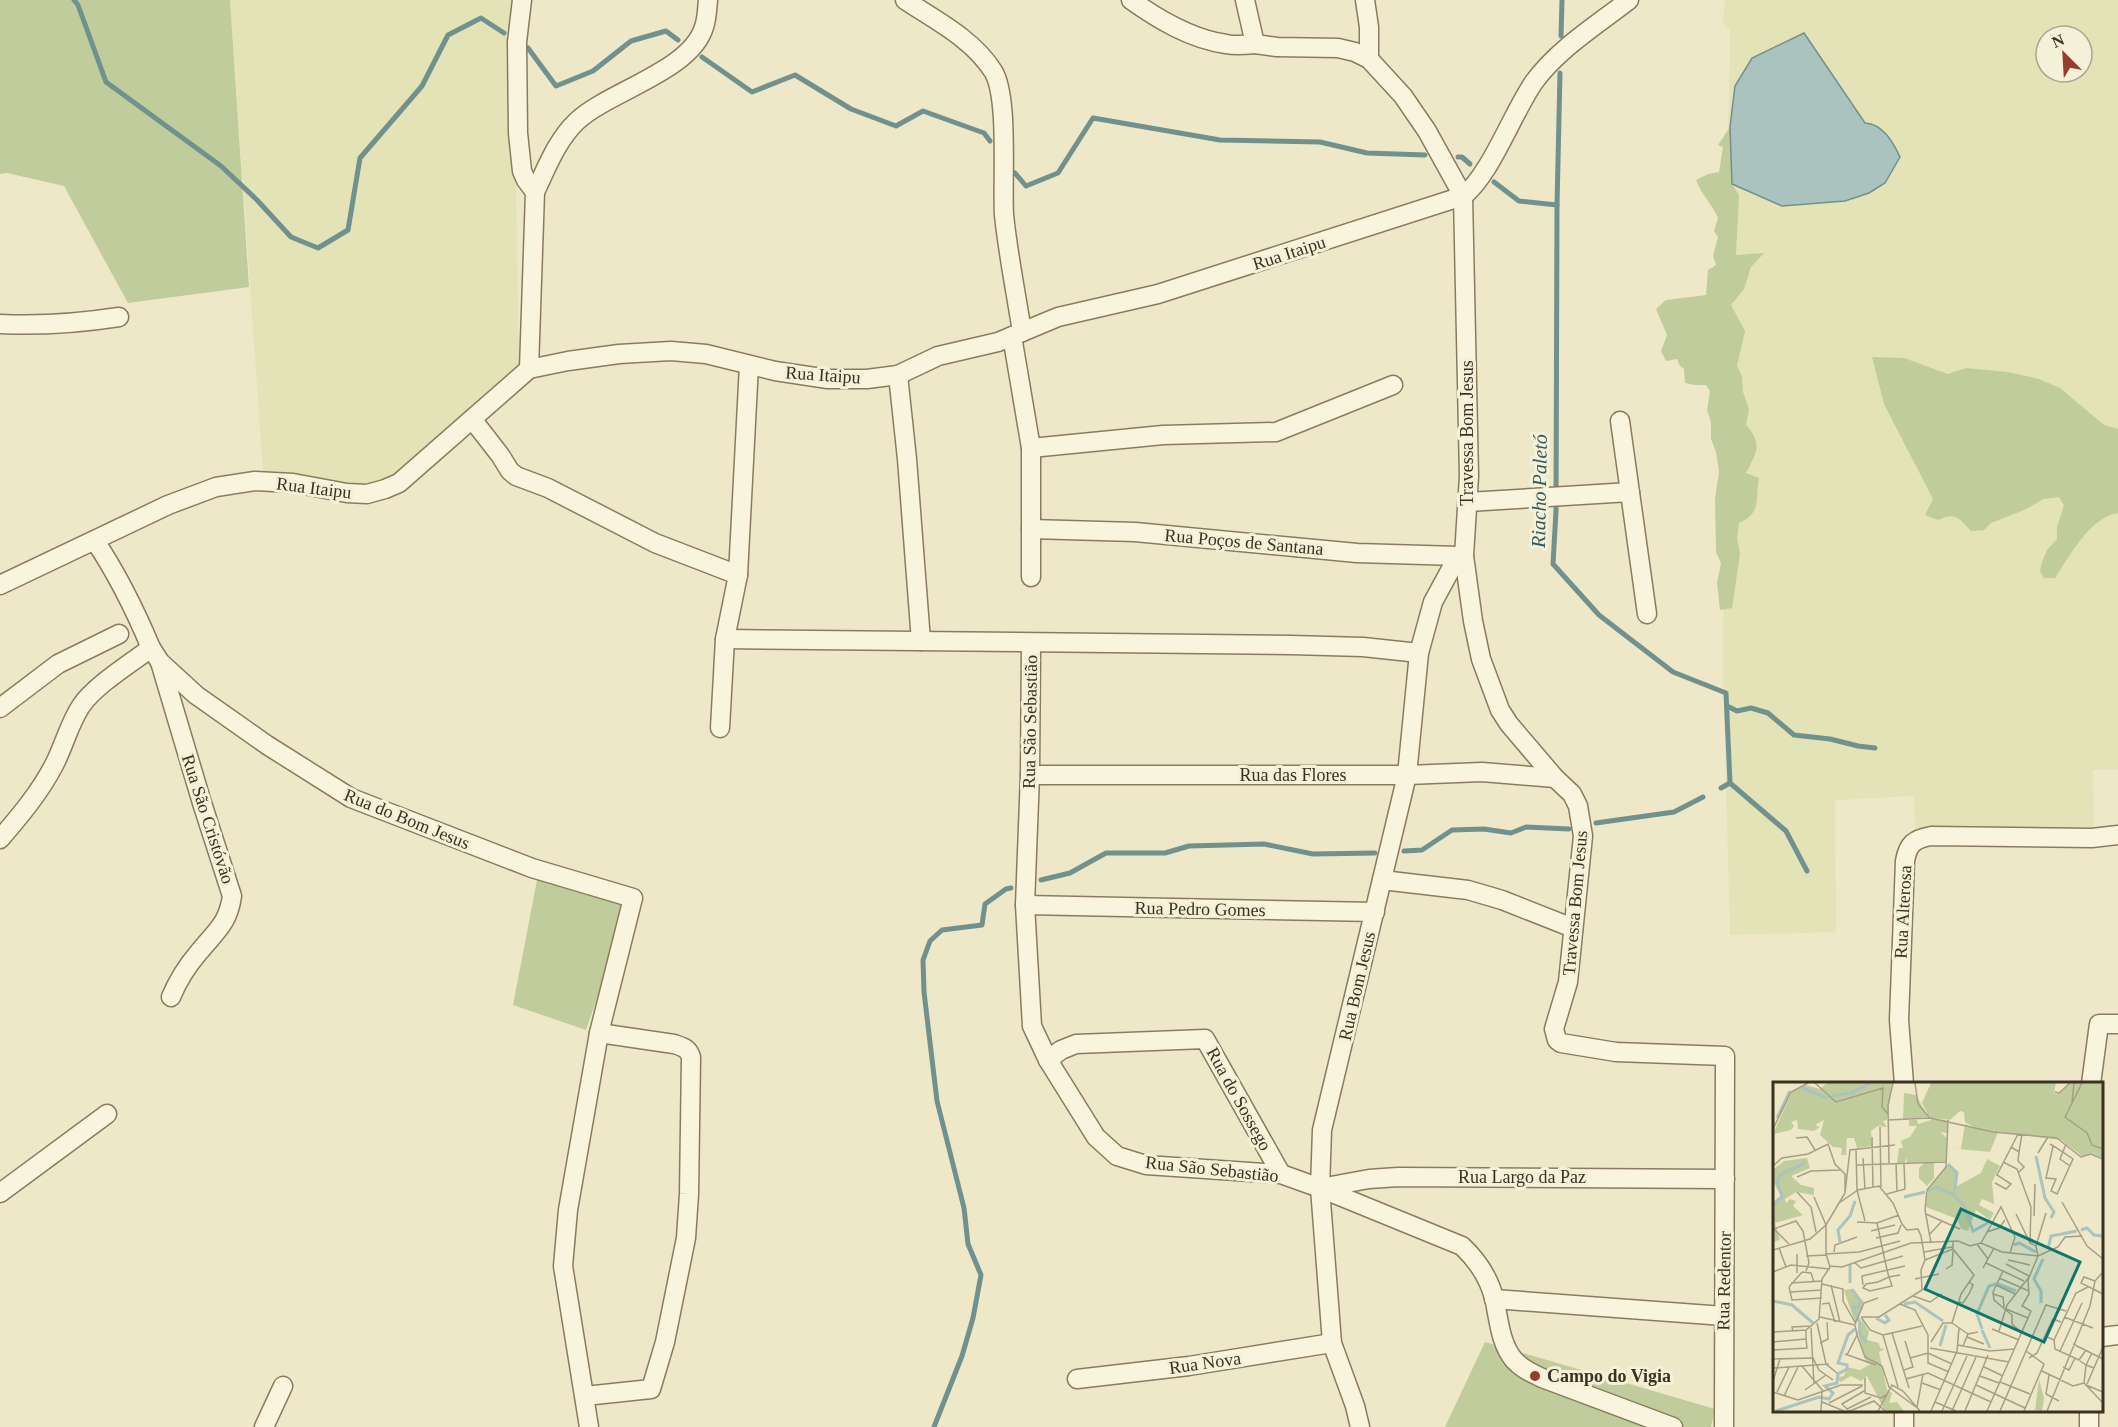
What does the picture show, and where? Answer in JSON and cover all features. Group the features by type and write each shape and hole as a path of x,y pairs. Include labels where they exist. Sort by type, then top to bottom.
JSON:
{"street":[{"path":"522,0 517,42 518,133 522,171 536,192"},
{"path":"530,369 536,192 553,154 565,133 591,110 659,73 688,51 698,40 705,26 708,0"},
{"path":"905,0 969,44 985,59 995,73 1003,107 1005,216 1031,448 1030,578"},
{"path":"1131,0 1155,17 1208,40 1228,45 1338,48 1355,52 1369,59 1403,96 1427,131 1463,196 1472,188 1488,164 1518,109 1545,69 1629,0"},
{"path":"1245,0 1255,44"},
{"path":"1365,0 1369,59"},
{"name":"Rua Itaipu","path":"0,585 168,505 216,487 255,481 293,483 347,493 367,494 385,489 399,483 530,369 598,357 671,351 706,354 748,365 828,379 867,379 898,375 920,363 998,342 1076,312 1158,294 1463,196"},
{"name":"Travessa Bom Jesus","path":"1463,196 1468,502 1461,556 1481,659 1495,699 1509,724 1555,778 1572,794 1581,820 1582,836 1568,982 1554,1029 1557,1040 1561,1043 1616,1052 1725,1056"},
{"path":"0,324 94,321 119,316"},
{"path":"720,728 725,639 738,575 748,365"},
{"path":"898,375 910,492 921,641"},
{"path":"1031,448 1163,435 1276,432 1393,385"},
{"path":"472,419 516,476 548,489 655,543 738,575"},
{"path":"1620,421 1647,614"},
{"path":"1468,502 1630,492"},
{"name":"Rua Poços de Santana","path":"1031,529 1135,532 1357,553 1461,556"},
{"name":"Rua São Cristóvão","path":"95,541 129,597 156,655 232,896 226,921 186,968 171,997"},
{"name":"Rua Bom Jesus","path":"1360,1427 1355,1406 1332,1343 1320,1188 1323,1130 1407,776 1419,653 1433,602 1461,556"},
{"path":"0,708 58,664 119,634"},
{"path":"725,639 1315,646 1419,653"},
{"name":"Rua São Sebastião","path":"1031,643 1030,775 1025,905 1032,1026 1048,1060 1096,1137 1117,1156 1146,1165 1281,1174 1462,1246 1483,1270 1494,1299 1505,1346 1523,1369 1673,1427"},
{"path":"0,839 41,787 55,764 81,706 90,695 156,655"},
{"name":"Rua do Bom Jesus","path":"156,655 196,695 317,778 351,798 532,868 633,898 599,1033"},
{"name":"Rua das Flores","path":"1030,775 1407,776 1482,772 1555,778"},
{"name":"Rua Alterosa","path":"1904,1082 1899,1008 1905,861 1907,849 1912,842 1931,836 2092,838 2118,836"},
{"path":"1382,880 1468,890 1502,900 1573,928"},
{"name":"Rua Pedro Gomes","path":"1025,905 1375,912"},
{"path":"2091,1082 2099,1024 2118,1024"},
{"path":"585,1396 651,1389 665,1342 679,1279 688,1218 691,1057 689,1051 685,1047 674,1044 599,1033 568,1210 563,1266 589,1427"},
{"name":"Rua do Sossego","path":"1048,1060 1061,1050 1076,1044 1205,1039 1281,1174"},
{"name":"Rua Redentor","path":"1724,1427 1725,1056"},
{"path":"0,1193 107,1114"},
{"name":"Rua Largo da Paz","path":"1320,1188 1369,1179 1398,1177 1725,1179"},
{"path":"1494,1299 1724,1316"},
{"path":"2103,1337 2118,1335"},
{"name":"Rua Nova","path":"1077,1379 1189,1366 1332,1343"},
{"path":"264,1427 283,1386"}],"shaded area":[{"path":"230,0 513,0 519,367 400,470 382,482 363,484 338,482 263,471"},
{"path":"1725,0 2118,0 2118,770 2093,770 2094,828 1915,829 1914,796 1835,800 1836,932 1730,935 1723,673 1730,31 1723,22"}],"green space":[{"path":"0,0 230,0 249,287 128,303 64,186 7,173 0,174"},
{"path":"1730,127 1736,146 1732,184 1739,195 1736,255 1764,253 1751,267 1744,289 1731,305 1745,331 1737,366 1742,376 1743,392 1749,409 1746,425 1756,443 1755,454 1746,473 1759,478 1754,510 1751,515 1739,523 1737,538 1740,554 1732,608 1720,610 1717,583 1721,563 1716,552 1715,498 1719,472 1707,410 1710,391 1706,385 1685,383 1684,369 1677,359 1666,361 1661,351 1667,335 1656,309 1666,300 1706,295 1708,270 1716,265 1713,256 1718,237 1714,231 1718,218 1696,180 1719,172 1723,147 1718,145"},
{"path":"1872,357 1904,358 1948,374 1966,368 2008,372 2039,379 2060,388 2104,425 2118,429 2118,513 2108,516 2089,530 2055,578 2044,578 2040,571 2047,550 2057,539 2057,527 2064,505 2059,497 2044,499 1991,523 1984,530 1971,531 1956,517 1948,516 1938,520 1925,515 1933,499 1884,404"},
{"path":"538,875 630,902 586,1030 513,1005"},
{"name":"Campo do Vigia","path":"1485,1342 1715,1409 1711,1427 1445,1427"}],"water":[{"path":"1804,33 1865,123 1882,130 1891,140 1900,157 1885,183 1869,193 1845,201 1782,206 1732,184 1730,127 1735,86 1752,58"}],"waterway":[{"path":"74,0 78,5 106,82 221,166 291,237 318,248 348,230 360,158 422,86 448,35 481,18 504,33"},
{"name":"Riacho Paletó","path":"1561,36 1562,0"},
{"path":"528,48 556,86 593,71 631,41 666,31 678,40"},
{"path":"702,57 752,92 795,75 851,109 896,126 923,111 984,133 990,141"},
{"path":"1494,182 1519,201 1557,205 1560,73"},
{"path":"1015,173 1026,186 1058,173 1093,118 1220,140 1320,142 1367,153 1425,155"},
{"path":"1458,157 1462,157 1470,164"},
{"name":"Riacho Paletó","path":"1557,205 1556,511 1553,564 1599,615 1673,672 1726,693 1730,783 1786,831 1807,871"},
{"path":"1727,706 1737,711 1751,708 1768,713 1794,735 1875,748"},
{"path":"1721,788 1730,783"},
{"path":"1596,823 1674,812 1703,797"},
{"path":"1404,851 1422,850 1452,830 1484,829 1511,833 1526,827 1569,829"},
{"path":"1041,880 1070,873 1106,853 1165,853 1189,846 1264,844 1313,854 1375,853"},
{"path":"934,1427 962,1356 973,1318 981,1275 968,1244 964,1208 937,1101 924,992 923,960 930,941 942,930 982,925 985,904 1011,888"}],"place":[{"name":"Campo do Vigia","path":"1535,1376"}]}
